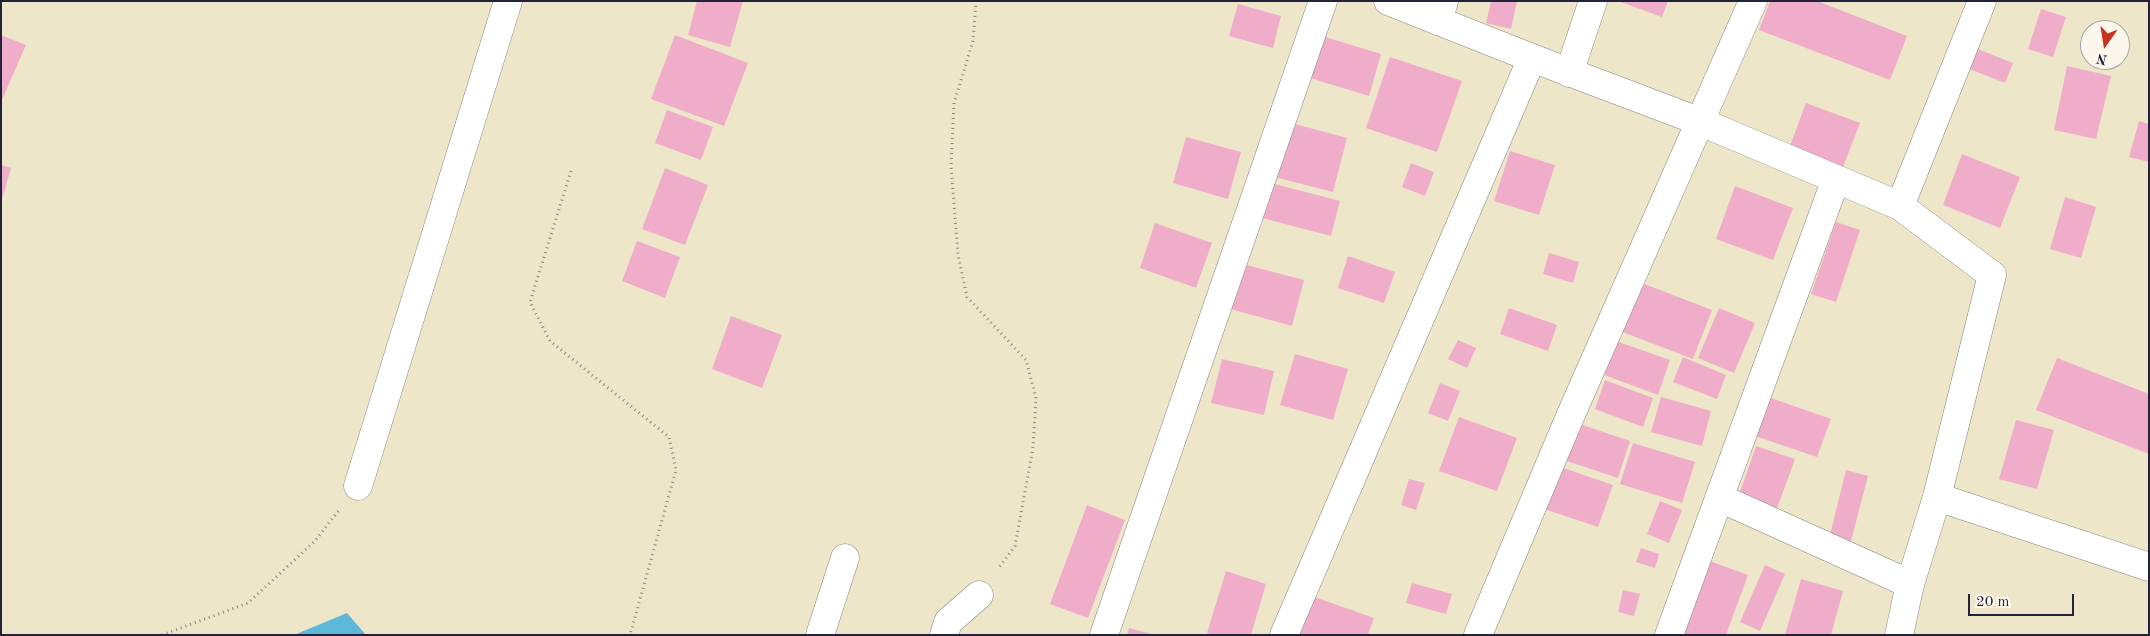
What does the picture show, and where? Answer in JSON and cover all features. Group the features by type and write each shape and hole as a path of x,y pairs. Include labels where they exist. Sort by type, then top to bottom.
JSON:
{"street":[{"path":"358,486 508,1"},
{"path":"1104,635 1324,1"},
{"path":"1388,1 1441,11 1532,58 1701,122 1900,206 1992,275 1937,498 1910,584 1906,633"},
{"path":"1569,72 1593,1"},
{"path":"1478,635 1569,419 1753,1"},
{"path":"1900,206 1982,1"},
{"path":"1284,635 1532,58"},
{"path":"1670,635 1836,179"},
{"path":"1720,498 1910,584"},
{"path":"1937,498 2149,567"},
{"path":"820,635 845,558"},
{"path":"944,635 948,622 979,595"}],"path":[{"path":"976,1 973,41 954,103 950,165 958,255 967,297 1026,360 1036,398 1033,448 1015,546 979,595"},
{"path":"571,171 530,302 550,341 668,437 676,470 630,635"},
{"path":"162,635 248,603 315,541 358,486"}],"water":[{"path":"347,613 366,635 294,635"}],"building":[{"path":"697,1 743,1 730,47 688,35"},
{"path":"1491,1 1517,1 1511,29 1486,23"},
{"path":"1618,1 1668,1 1662,17"},
{"path":"1770,1 1817,1 1907,36 1890,80 1759,30"},
{"path":"1238,4 1281,16 1273,48 1229,36"},
{"path":"2041,9 2066,17 2053,57 2028,49"},
{"path":"1,35 26,45 1,102"},
{"path":"675,35 748,63 724,126 651,99"},
{"path":"1322,36 1381,54 1369,96 1310,78"},
{"path":"1975,48 2013,63 2005,83 1967,68"},
{"path":"1390,57 1462,81 1437,152 1366,128"},
{"path":"2067,66 2111,76 2096,139 2054,130"},
{"path":"1806,103 1860,123 1843,167 1790,146"},
{"path":"667,110 713,127 701,160 655,143"},
{"path":"1284,121 1347,138 1333,192 1270,176"},
{"path":"2139,121 2149,124 2149,162 2129,157"},
{"path":"1186,137 1241,152 1228,199 1173,183"},
{"path":"1510,151 1555,165 1539,215 1494,201"},
{"path":"1962,154 2020,177 2000,228 1943,205"},
{"path":"1411,163 1434,172 1425,196 1402,187"},
{"path":"1,165 11,168 2,199 1,199"},
{"path":"665,168 708,185 685,245 642,229"},
{"path":"1271,183 1340,201 1331,236 1262,218"},
{"path":"1735,186 1793,208 1773,260 1716,239"},
{"path":"2065,197 2096,207 2081,258 2050,249"},
{"path":"1836,222 1860,230 1836,302 1811,294"},
{"path":"1155,223 1212,243 1196,288 1140,268"},
{"path":"637,241 680,257 665,298 622,281"},
{"path":"1549,253 1579,262 1573,283 1543,274"},
{"path":"1348,256 1395,272 1384,303 1338,288"},
{"path":"1239,263 1304,280 1292,326 1227,308"},
{"path":"1639,282 1712,310 1693,359 1620,331"},
{"path":"1509,308 1557,325 1548,351 1500,334"},
{"path":"1719,308 1755,323 1734,373 1698,358"},
{"path":"731,316 782,335 762,388 712,369"},
{"path":"1458,340 1476,348 1467,368 1448,359"},
{"path":"1616,341 1670,360 1658,395 1604,375"},
{"path":"1295,354 1348,369 1333,420 1280,405"},
{"path":"1683,357 1726,375 1717,399 1673,382"},
{"path":"2057,358 2149,394 2149,454 2036,410"},
{"path":"1222,359 1274,371 1264,415 1211,403"},
{"path":"1605,380 1653,398 1643,427 1595,409"},
{"path":"1440,383 1460,391 1448,421 1428,413"},
{"path":"1661,397 1711,411 1702,446 1651,432"},
{"path":"1768,397 1831,419 1817,457 1755,436"},
{"path":"1459,417 1517,438 1497,491 1439,471"},
{"path":"2016,420 2054,430 2037,489 1999,479"},
{"path":"1571,421 1630,441 1618,478 1558,458"},
{"path":"1633,443 1695,462 1682,503 1620,484"},
{"path":"1756,446 1795,459 1776,511 1738,498"},
{"path":"1552,464 1613,485 1598,527 1535,506"},
{"path":"1846,470 1868,476 1851,541 1830,535"},
{"path":"1409,479 1425,483 1416,510 1401,505"},
{"path":"1660,501 1682,510 1669,543 1647,534"},
{"path":"1087,505 1125,520 1088,618 1050,604"},
{"path":"1641,548 1659,554 1655,568 1636,562"},
{"path":"1707,560 1748,575 1726,635 1679,635"},
{"path":"1765,565 1785,574 1760,631 1740,622"},
{"path":"1226,571 1266,584 1251,635 1213,635 1207,633"},
{"path":"1801,579 1843,591 1831,635 1785,635"},
{"path":"1412,583 1452,594 1446,614 1406,603"},
{"path":"1623,590 1640,594 1634,616 1618,612"},
{"path":"1309,595 1374,618 1368,635 1295,635"},
{"path":"1129,628 1151,634 1151,635 1127,635"}]}
